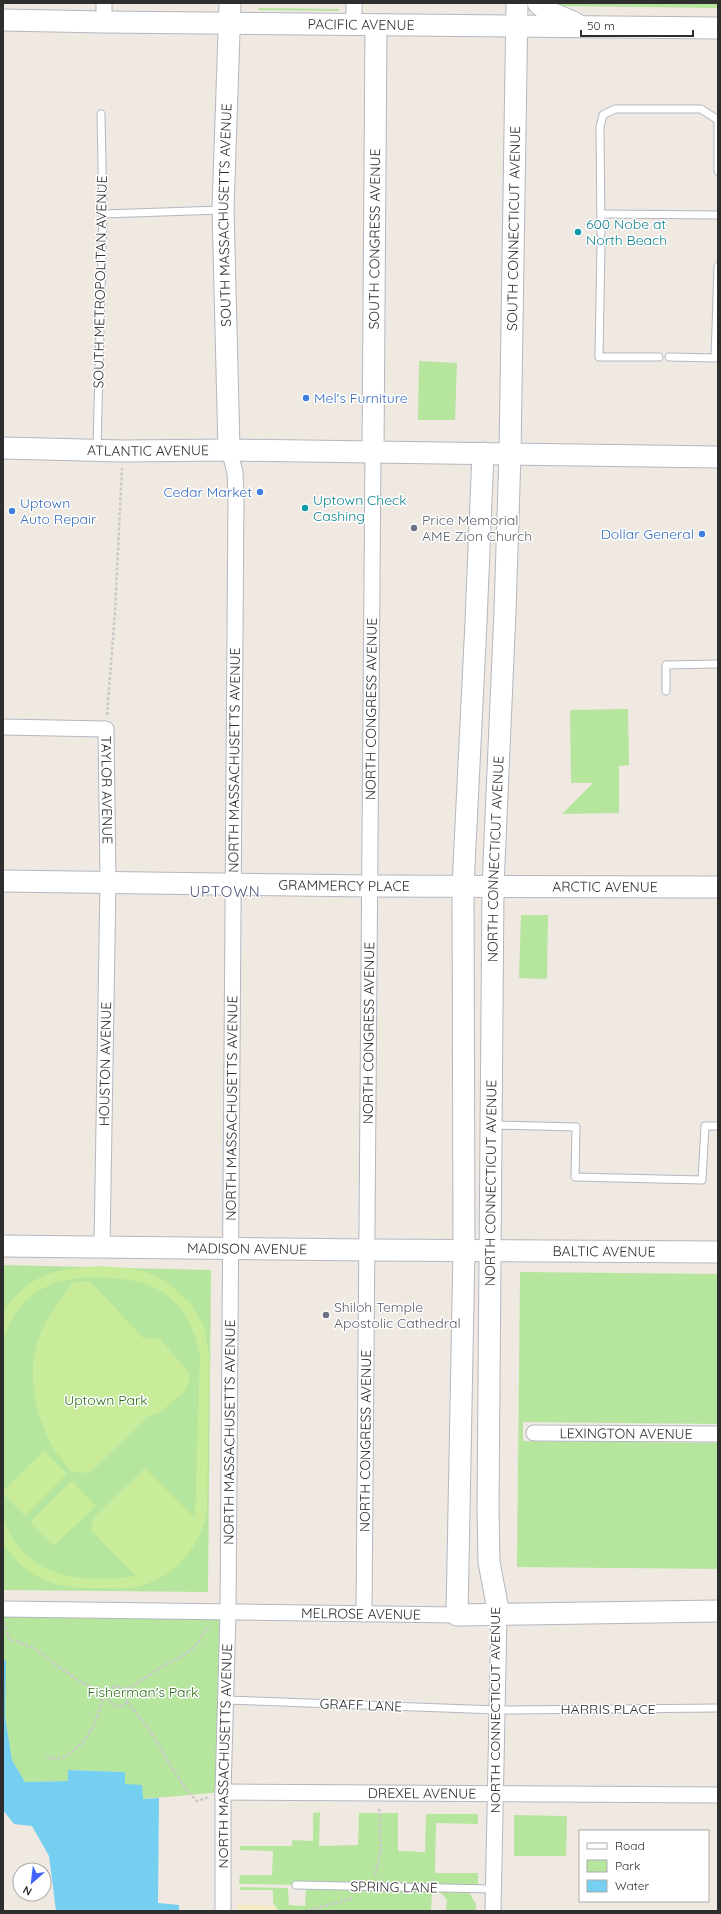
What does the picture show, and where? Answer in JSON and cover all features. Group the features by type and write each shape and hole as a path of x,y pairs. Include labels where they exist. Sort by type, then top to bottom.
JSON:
{"street":[{"name":"SOUTH MASSACHUSETTS AVENUE","path":"229,450 223,209 230,3"},
{"path":"354,3 354,24"},
{"name":"SOUTH CONNECTICUT AVENUE","path":"510,454 517,3"},
{"path":"538,3 560,18 591,27"},
{"name":"PACIFIC AVENUE","path":"3,20 104,13 229,24 718,28"},
{"name":"SOUTH CONGRESS AVENUE","path":"373,452 376,25"},
{"name":"ATLANTIC AVENUE","path":"3,448 97,451 229,450 718,457"},
{"name":"NORTH MASSACHUSETTS AVENUE","path":"223,1911 223,1792 228,1612 236,496 235,472 229,450"},
{"name":"NORTH CONGRESS AVENUE","path":"364,1614 373,452"},
{"name":"NORTH CONNECTICUT AVENUE","path":"457,1615 464,1250 463,886 483,453"},
{"name":"NORTH CONNECTICUT AVENUE","path":"493,1911 498,1615 489,1562 492,886 505,619 510,454"},
{"name":"TAYLOR AVENUE","path":"3,727 106,729 108,881"},
{"name":"GRAMMERCY PLACE","path":"3,881 108,881 370,886 492,886"},
{"name":"HOUSTON AVENUE","path":"102,1247 108,881"},
{"name":"ARCTIC AVENUE","path":"492,886 718,887"},
{"name":"MADISON AVENUE","path":"3,1246 491,1250"},
{"name":"BALTIC AVENUE","path":"491,1250 718,1252"},
{"name":"LEXINGTON AVENUE","path":"534,1433 718,1434"},
{"name":"MELROSE AVENUE","path":"3,1609 457,1615 718,1611"},
{"name":"DREXEL AVENUE","path":"223,1792 718,1795"}],"lane":[{"path":"601,234 600,127 602,115 615,109 701,109 718,120 718,171"},
{"name":"SOUTH METROPOLITAN AVENUE","path":"97,451 103,214 101,114"},
{"path":"103,214 223,209"},
{"path":"602,214 718,215"},
{"path":"601,243 600,357 659,357"},
{"path":"670,358 715,358 718,266"},
{"path":"666,690 666,665 718,664"},
{"path":"491,1125 576,1127 575,1177 702,1180 705,1126 718,1126"},
{"name":"GRAFF LANE","path":"226,1700 497,1710"},
{"name":"HARRIS PLACE","path":"497,1710 718,1708"},
{"name":"SPRING LANE","path":"296,1885 493,1889"}],"path":[{"path":"106,729 115,612 123,451"},
{"path":"103,1693 115,1686 128,1689 155,1671 187,1653 199,1642 204,1632 228,1612"},
{"path":"3,1620 9,1639 32,1647 79,1681 103,1693 112,1704 120,1707 127,1702"},
{"path":"128,1689 127,1702 145,1725 176,1777 197,1801 223,1792"},
{"path":"45,1758 62,1758 87,1736 95,1723 101,1707 103,1693"},
{"path":"306,1911 352,1898 371,1886 376,1873 381,1850 378,1793"}],"green space":[{"path":"555,3 718,3 718,8 560,6"},
{"path":"258,8 339,9 339,11 258,10"},
{"path":"419,361 457,363 455,420 418,420"},
{"path":"628,709 629,765 619,766 619,813 562,814 593,783 571,783 570,710"},
{"path":"521,915 548,915 547,979 519,978"},
{"name":"Uptown Park","path":"3,1265 211,1270 208,1592 3,1590"},
{"path":"99,1266 128,1268 149,1273 167,1282 192,1305 204,1326 209,1354 207,1512 203,1526 190,1552 170,1572 144,1585 130,1588 82,1588 52,1583 38,1577 28,1570 3,1544 3,1516 11,1536 23,1552 38,1564 56,1572 75,1577 115,1579 136,1576 91,1530 92,1520 145,1468 195,1518 200,1354 195,1335 187,1318 169,1297 149,1285 124,1279 93,1277 75,1278 58,1282 43,1288 30,1297 18,1309 9,1324 3,1342 2,1321 4,1312 24,1288 33,1281 53,1272"},
{"path":"520,1272 718,1274 718,1424 523,1422 523,1441 718,1443 718,1569 517,1567"},
{"path":"90,1281 143,1338 160,1339 189,1372 189,1383 185,1391 158,1414 148,1416 90,1473 72,1472 55,1451 37,1407 33,1375 37,1343 43,1328 57,1304 73,1282"},
{"path":"44,1451 67,1474 25,1516 3,1494 3,1491"},
{"path":"72,1481 96,1506 54,1546 30,1522"},
{"name":"Fisherman's Park","path":"3,1609 228,1612 223,1792 143,1799 124,1784 125,1772 69,1770 68,1781 25,1782 12,1760 5,1716"},
{"path":"320,1812 319,1846 358,1845 359,1813 398,1813 398,1851 425,1852 426,1814 478,1814 478,1824 436,1823 435,1873 478,1873 478,1888 467,1889 476,1904 476,1911 446,1911 447,1900 441,1893 432,1894 431,1911 279,1911 273,1903 273,1890 240,1890 240,1887 288,1888 289,1905 305,1906 306,1885 239,1884 240,1875 272,1875 273,1851 240,1850 240,1846 292,1846 292,1840 313,1841 313,1813"},
{"path":"514,1815 567,1816 566,1856 514,1856"}],"sand":[{"path":"238,1904 275,1906 279,1911 238,1911"}],"water":[{"path":"3,1660 6,1660 5,1716 12,1760 25,1782 68,1781 68,1770 125,1772 125,1784 142,1785 143,1799 159,1798 158,1903 179,1905 179,1911 56,1911 52,1880 52,1862 50,1862 49,1856 32,1826 14,1824 3,1810"}],"place":[{"name":"600 Nobe at North Beach","path":"578,232"},
{"name":"Mel's Furniture","path":"306,398"},
{"name":"Cedar Market","path":"260,492"},
{"name":"Uptown Check Cashing","path":"305,508"},
{"name":"Uptown Auto Repair","path":"12,511"},
{"name":"Price Memorial AME Zion Church","path":"414,528"},
{"name":"Dollar General","path":"702,534"},
{"name":"Shiloh Temple Apostolic Cathedral","path":"326,1315"}],"district":[{"name":"UPTOWN","path":"225,892"}]}
